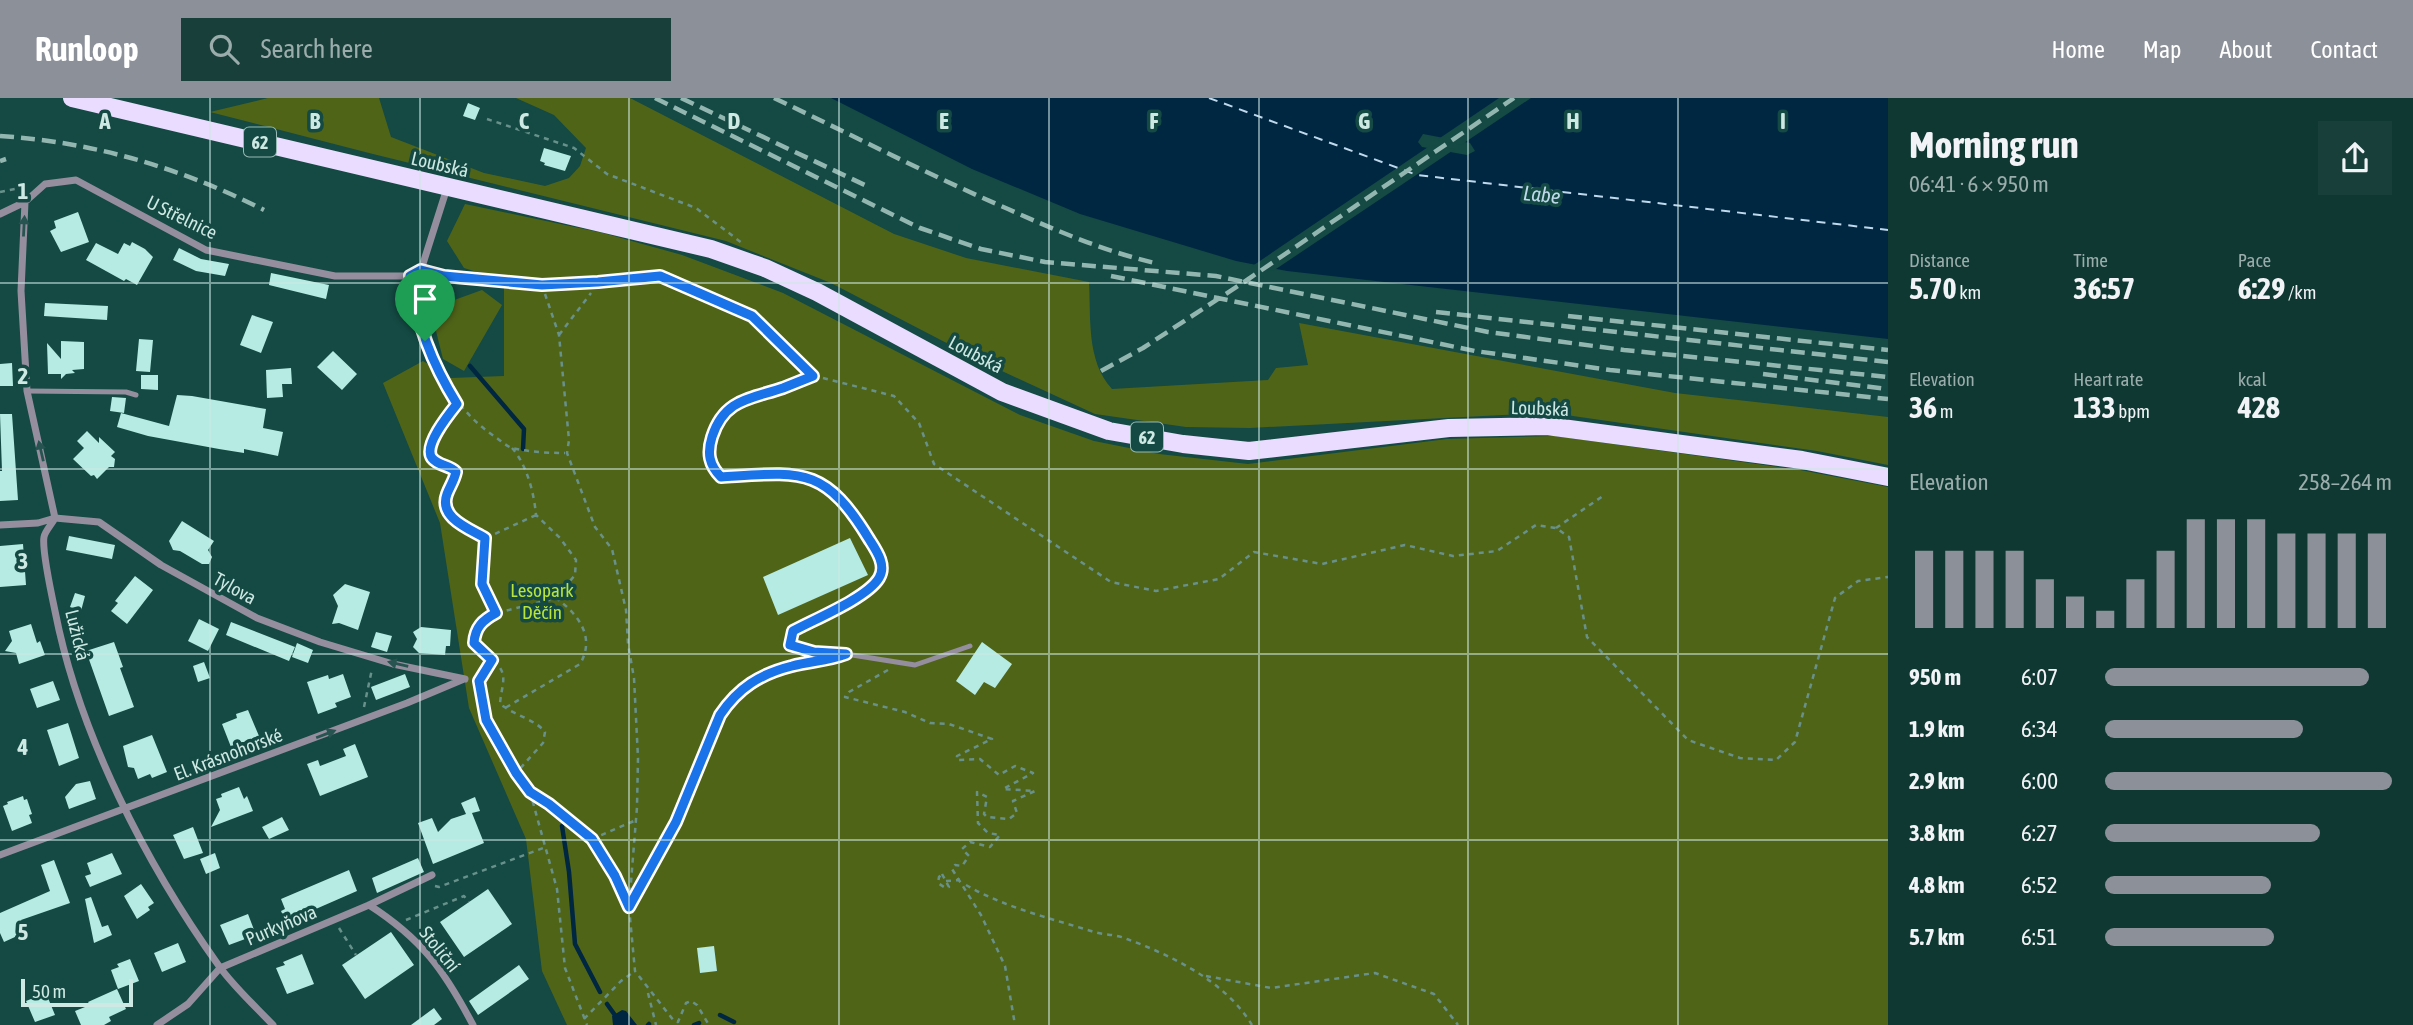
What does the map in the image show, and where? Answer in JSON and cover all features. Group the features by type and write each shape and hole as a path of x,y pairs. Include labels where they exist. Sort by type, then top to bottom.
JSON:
{"main road":[{"name":"Loubská","path":"72,98 710,249 765,268 817,292 1002,392 1109,431 1183,444 1249,451 1448,428 1547,426 1802,460 1888,477"}],"street":[{"name":"U Střelnice","path":"46,184 76,180 206,250 335,276 410,276 421,270"},
{"path":"0,214 25,202 46,184"},
{"path":"421,270 447,187"},
{"name":"Lužická","path":"25,202 21,291 27,391 55,518 44,537 49,582 62,648 84,715 124,809 169,888 220,968 273,1025"},
{"name":"Tylova","path":"0,525 38,523 55,518 99,522 161,565 257,618 323,643 465,679"},
{"name":"El. Krásnohorské","path":"0,855 361,721 465,679"},
{"name":"Purkyňova","path":"157,1025 188,1004 220,968 369,905 432,875"},
{"name":"Stoliční","path":"369,905 398,923 431,956 472,1025"}],"lane":[{"path":"421,270 444,276 542,285 660,276 752,316 813,376 783,388 744,398 730,409 716,423 710,443 709,459 713,469 721,477 801,475 827,486 852,510 882,564 881,576 869,592 793,631 790,645 814,652 846,654 915,665 970,646"},
{"path":"27,391 127,392 136,395"}],"path":[{"path":"487,119 574,148 607,174 696,208 743,244"},
{"path":"0,192 46,184"},
{"path":"410,276 416,315 425,341 457,404 478,425 520,457 535,500 536,515 561,538 576,560 575,575 556,598 496,613 484,620 475,633 474,643 502,667 504,674 500,704 516,716 540,725 545,732 543,743 516,773"},
{"path":"559,335 598,282"},
{"path":"542,285 559,335 569,440 567,453 595,527 612,549 621,580 634,678 638,758 629,907 635,971 674,1021 678,1022 686,1003 691,1001 697,1005 709,1025"},
{"path":"813,376 894,396 919,422 934,464 1111,582 1156,591 1219,579 1254,552 1322,564 1405,545 1453,556 1497,551 1536,525 1556,528 1569,537 1587,637 1688,740 1740,758 1776,760 1795,742 1835,598 1858,581 1888,578"},
{"path":"457,404 436,434 430,447 430,455 433,460 453,468 456,472 446,500 450,514 457,523 485,538"},
{"path":"511,448 567,453"},
{"path":"1556,528 1603,496"},
{"path":"485,538 536,515"},
{"path":"485,538 482,584 496,613"},
{"path":"505,708 580,664 585,655 587,639 579,619 556,598"},
{"path":"361,721 375,658"},
{"path":"492,660 479,681 486,720 530,792 557,888 565,968 587,1025"},
{"path":"629,907 676,822 720,715 726,707 745,685 757,679 792,666 815,663"},
{"path":"900,664 849,692 845,697 905,712 930,723 949,724 992,739 957,756 957,760 980,759 999,775 1015,766 1033,773 1003,789 1035,791 1013,801 1017,813 1009,819 987,817 984,814 987,797 977,792 978,822 988,833 1000,835 990,847 970,842 961,849 969,856 962,866 952,869 981,915 1005,966 1016,1025"},
{"path":"530,792 592,839 610,865 629,907"},
{"path":"592,839 636,821"},
{"path":"423,879 439,887 546,847"},
{"path":"946,881 961,882 999,901 1094,932 1125,938 1206,976 1271,988 1375,973 1434,994 1458,1025"},
{"path":"398,923 464,896 469,902"},
{"path":"334,919 356,955"},
{"path":"584,1018 621,981 635,971"},
{"path":"1206,976 1245,1014 1252,1025"},
{"path":"648,989 656,1025"}],"green space":[{"path":"268,98 379,98 391,137 484,173 545,186 569,178 580,166 586,148 554,115 516,98 630,98 894,234 966,258 1089,282 1094,352 1104,378 1112,389 1268,380 1276,368 1308,365 1299,323 1675,393 1888,417 1888,465 1817,451 1559,414 1250,428 1186,427 1095,414 989,365 831,283 726,241 210,112"},
{"name":"Lesopark Děčín","path":"465,204 603,233 682,255 783,293 1020,415 1094,441 1159,454 1248,464 1447,439 1555,436 1800,470 1888,487 1888,1025 567,1025 542,971 526,839 469,708 440,523 383,383 423,361 451,378 504,376 504,280 464,268 447,241"},
{"path":"482,290 502,305 464,371 443,359 434,323 446,303"}],"water":[{"name":"Labe","path":"831,98 1888,98 1888,339 1287,271 1236,261 1080,214 972,169","holes":["1423,134 1470,143 1475,151 1467,155 1422,147 1418,142"]},
{"path":"622,1010 626,1011 637,1025 613,1025 612,1016"}],"pier":[{"path":"1499,98 1531,98 1461,145 1437,140"},
{"path":"1431,145 1455,149 1273,271 1251,267"}],"building":[{"path":"468,103 480,108 475,120 463,116"},
{"path":"544,148 571,156 565,171 544,165 545,163 540,161"},
{"path":"78,212 89,242 61,252 50,231 56,228 54,221"},
{"path":"132,242 153,257 137,285 126,279 124,281 86,260 96,243 118,254 124,243 130,246"},
{"path":"179,248 201,259 229,264 225,276 196,271 173,260"},
{"path":"271,273 329,285 326,299 269,285"},
{"path":"45,303 108,306 107,320 44,316"},
{"path":"252,315 273,322 261,353 240,345"},
{"path":"139,339 153,340 150,372 136,371"},
{"path":"61,341 84,342 84,369 72,370 75,373 66,374 61,379 61,374 48,374 47,343 61,359"},
{"path":"333,351 357,374 342,390 317,367"},
{"path":"12,363 13,386 0,386 0,364"},
{"path":"291,368 292,384 282,384 283,397 267,398 266,370"},
{"path":"141,375 158,375 158,390 141,389"},
{"path":"177,395 266,409 263,428 283,432 278,456 244,449 244,453 219,449 148,436 117,427 121,413 169,426"},
{"path":"112,397 126,398 124,413 110,411"},
{"path":"0,414 12,414 18,500 0,501"},
{"path":"87,431 99,443 99,437 115,452 111,456 115,459 114,467 109,467 97,479 73,459 84,448 77,441"},
{"path":"182,521 214,541 208,550 212,557 209,564 202,564 180,551 173,550 169,541"},
{"path":"69,536 115,545 112,559 66,550"},
{"path":"850,538 868,575 778,615 763,577"},
{"path":"23,544 26,585 0,587 0,546"},
{"path":"135,576 153,590 127,624 111,611 118,603 115,601"},
{"path":"345,584 370,592 358,630 339,623 332,624 338,606 333,595"},
{"path":"75,593 85,596 81,611 70,607"},
{"path":"199,619 219,629 208,651 188,641"},
{"path":"231,622 295,647 289,661 226,635"},
{"path":"31,624 37,643 40,641 45,655 19,664 16,653 5,651 12,641 9,631"},
{"path":"421,627 451,630 450,646 446,646 445,655 419,653 413,647 417,639 413,632"},
{"path":"376,632 392,636 387,652 371,647"},
{"path":"114,642 134,707 109,716 86,651"},
{"path":"982,642 1012,664 995,688 984,682 975,695 956,681"},
{"path":"297,643 313,650 308,663 292,657"},
{"path":"204,662 210,678 198,682 193,666"},
{"path":"343,674 351,697 335,703 337,707 318,714 307,682 328,675 329,679"},
{"path":"405,674 410,687 376,700 371,687"},
{"path":"53,681 60,700 37,708 30,689"},
{"path":"248,710 259,736 231,747 222,724 237,718 236,714"},
{"path":"68,723 79,758 59,766 47,730"},
{"path":"152,735 167,772 152,778 150,774 138,779 134,768 128,767 123,746"},
{"path":"355,744 368,777 320,796 307,764 318,760 320,766 346,756 343,749"},
{"path":"90,781 96,799 69,809 65,797 76,784"},
{"path":"239,787 244,799 247,796 253,811 211,827 220,810 216,799 222,797 221,794"},
{"path":"23,796 24,800 27,799 32,814 29,815 32,823 12,831 3,806"},
{"path":"475,797 480,811 472,813 484,843 433,864 418,823 432,818 438,832 451,819 466,814 461,803"},
{"path":"282,817 289,830 269,839 262,827"},
{"path":"193,827 203,853 184,859 173,835"},
{"path":"112,853 122,874 90,887 85,876 91,874 87,863"},
{"path":"215,853 220,868 206,874 200,859"},
{"path":"418,858 424,872 377,893 372,878"},
{"path":"54,860 70,903 21,920 26,932 4,942 0,933 0,913 50,891 41,865"},
{"path":"349,870 357,891 286,922 281,911 285,909 281,899"},
{"path":"141,884 154,903 148,907 150,910 137,919 124,896"},
{"path":"488,889 512,924 464,957 440,922"},
{"path":"91,897 102,927 108,925 112,935 94,943 85,899"},
{"path":"248,914 256,935 229,945 220,925"},
{"path":"276,922 281,934 266,940 261,928"},
{"path":"391,932 414,965 365,999 342,965"},
{"path":"178,943 186,962 162,972 154,953"},
{"path":"714,946 717,971 700,973 697,948"},
{"path":"302,954 314,984 287,994 276,968"},
{"path":"130,959 139,981 118,989 111,970 119,967 117,964"},
{"path":"519,965 529,979 478,1015 469,1001"},
{"path":"117,989 126,1009 109,1017 111,1021 104,1025 81,1025 75,1011"},
{"path":"46,993 55,1015 35,1022 26,1001"},
{"path":"434,1008 442,1019 434,1025 411,1025"}],"waterway":[{"path":"470,366 524,429 523,449"},
{"path":"562,826 575,944 600,992"},
{"path":"607,1004 622,1025"},
{"path":"720,1015 734,1022"},
{"path":"694,1025 699,1023"}],"ferry route":[{"path":"1209,98 1417,175 1888,230"}],"railway":[{"path":"655,98 920,228 981,249 1045,262 1216,276 1488,332 1624,350 1888,377"},
{"path":"681,98 869,187"},
{"path":"774,98 949,183 1045,225 1101,247 1159,264"},
{"path":"1101,371 1143,348 1247,280 1514,98"},
{"path":"0,136 69,144 136,159 201,182 264,210"},
{"path":"0,161 6,159"},
{"path":"1111,276 1475,351 1610,370 1888,399"},
{"path":"1436,312 1888,362"},
{"path":"1568,316 1888,350"},
{"path":"1763,374 1888,389"}],"route":[{"path":"421,270 444,276 542,285 660,276 752,316 813,376 783,388 744,398 730,409 716,423 710,443 709,459 713,469 721,477 801,475 827,486 852,510 882,564 881,576 869,592 793,631 790,645 814,652 846,654 826,661 792,666 757,679 745,685 720,715 676,822 629,907 604,855 592,839 530,792 501,749 486,720 479,681 492,660 474,643 475,633 484,620 496,613 482,584 485,538 457,523 450,514 446,500 456,472 453,468 433,460 430,455 430,447 436,434 457,404 425,341 416,315 410,276 421,270"}]}
